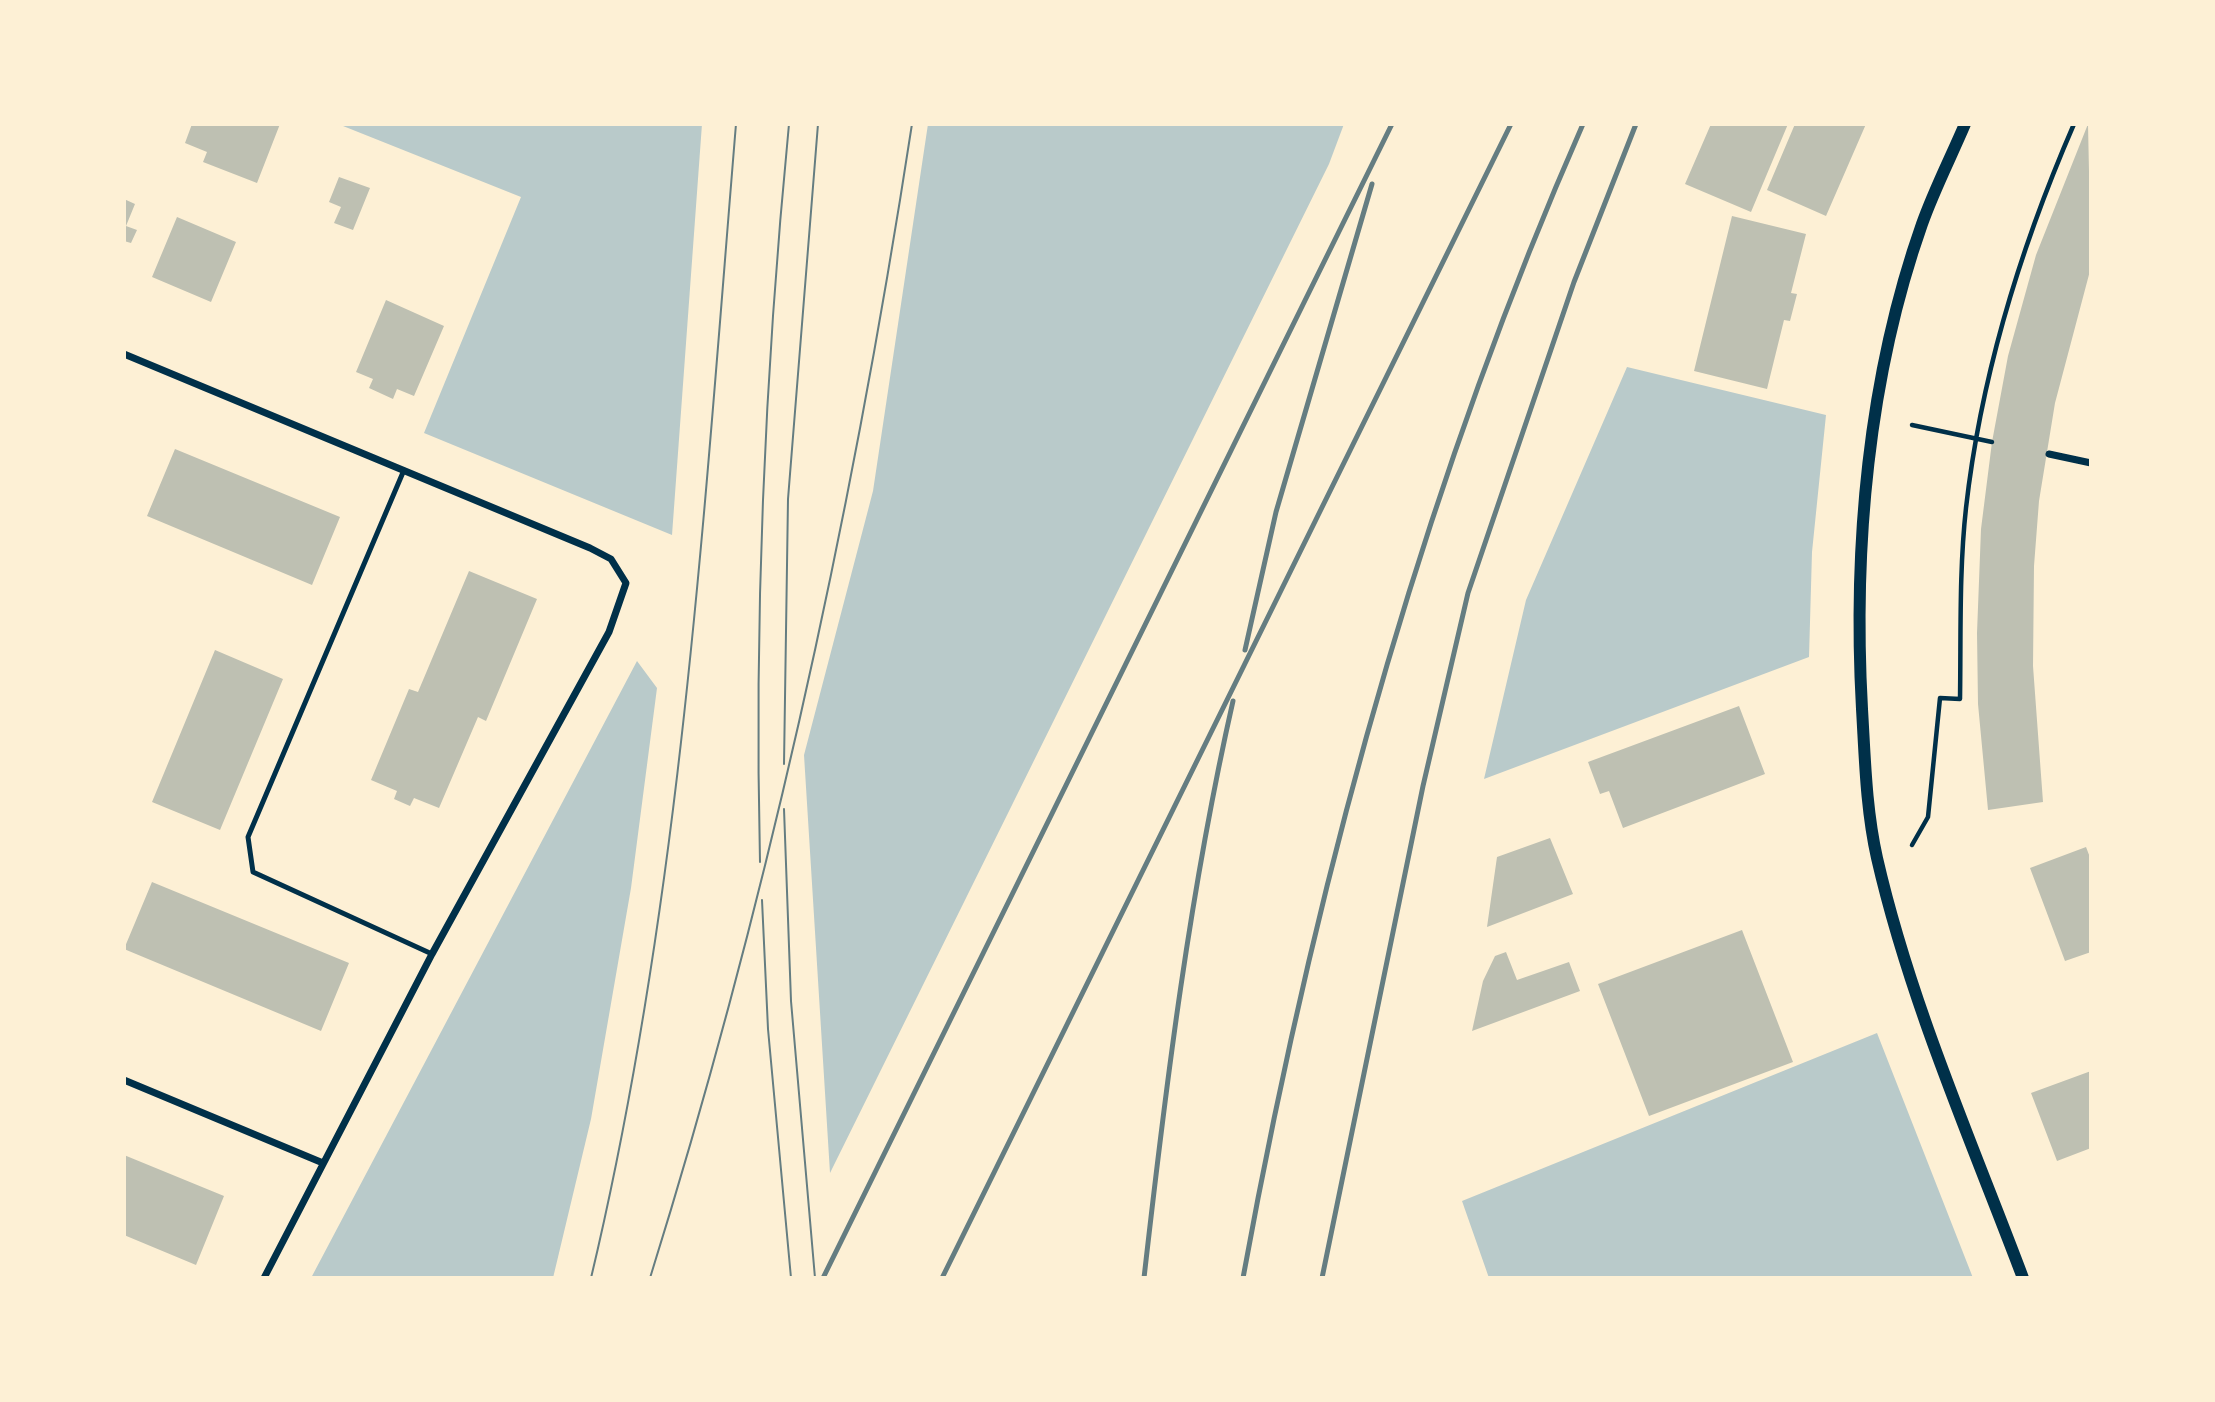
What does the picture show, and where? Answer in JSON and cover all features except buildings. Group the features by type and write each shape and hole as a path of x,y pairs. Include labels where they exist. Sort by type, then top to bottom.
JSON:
{"street":[{"path":"1965,124 1922,223 1893,332 1875,418 1862,530 1858,639 1866,789 1877,857 1919,1000 2023,1278"},
{"path":"124,354 590,548 611,559 626,583 609,632 432,954 264,1278"},
{"path":"2049,454 2091,463"},
{"path":"124,1080 323,1163"}],"lane":[{"path":"404,470 248,837 253,872 432,954"}],"path":[{"path":"1912,845 1928,817 1940,698 1960,699 1966,510 1976,439 2011,292 2044,191 2074,124"},
{"path":"1912,425 1992,442"}],"shaded area":[{"path":"338,124 702,124 672,535 424,433 521,197"},
{"path":"928,124 1344,124 1329,164 830,1173 804,755 873,491"},
{"path":"1627,367 1826,415 1812,552 1809,657 1484,779 1526,600"},
{"path":"637,661 657,688 631,888 591,1119 553,1278 311,1278"},
{"path":"1877,1033 1973,1278 1489,1278 1462,1201"}],"tram line":[{"path":"591,1278 622,1136 668,849 700,559 736,124"},
{"path":"760,862 759,677 763,493 789,124"},
{"path":"784,764 788,499 818,124"},
{"path":"650,1278 732,993 803,706 862,416 912,124"},
{"path":"784,809 791,1001 815,1278"},
{"path":"762,900 768,1029 791,1278"}],"railway":[{"path":"823,1278 1392,124"},
{"path":"942,1278 1511,124"},
{"path":"1243,1278 1304,983 1379,691 1423,547 1472,404 1525,263 1583,124"},
{"path":"1322,1278 1423,786 1468,593 1574,282 1636,124"},
{"path":"1245,650 1276,512 1372,184"},
{"path":"1144,1278 1170,1060 1192,916 1233,701"}]}
